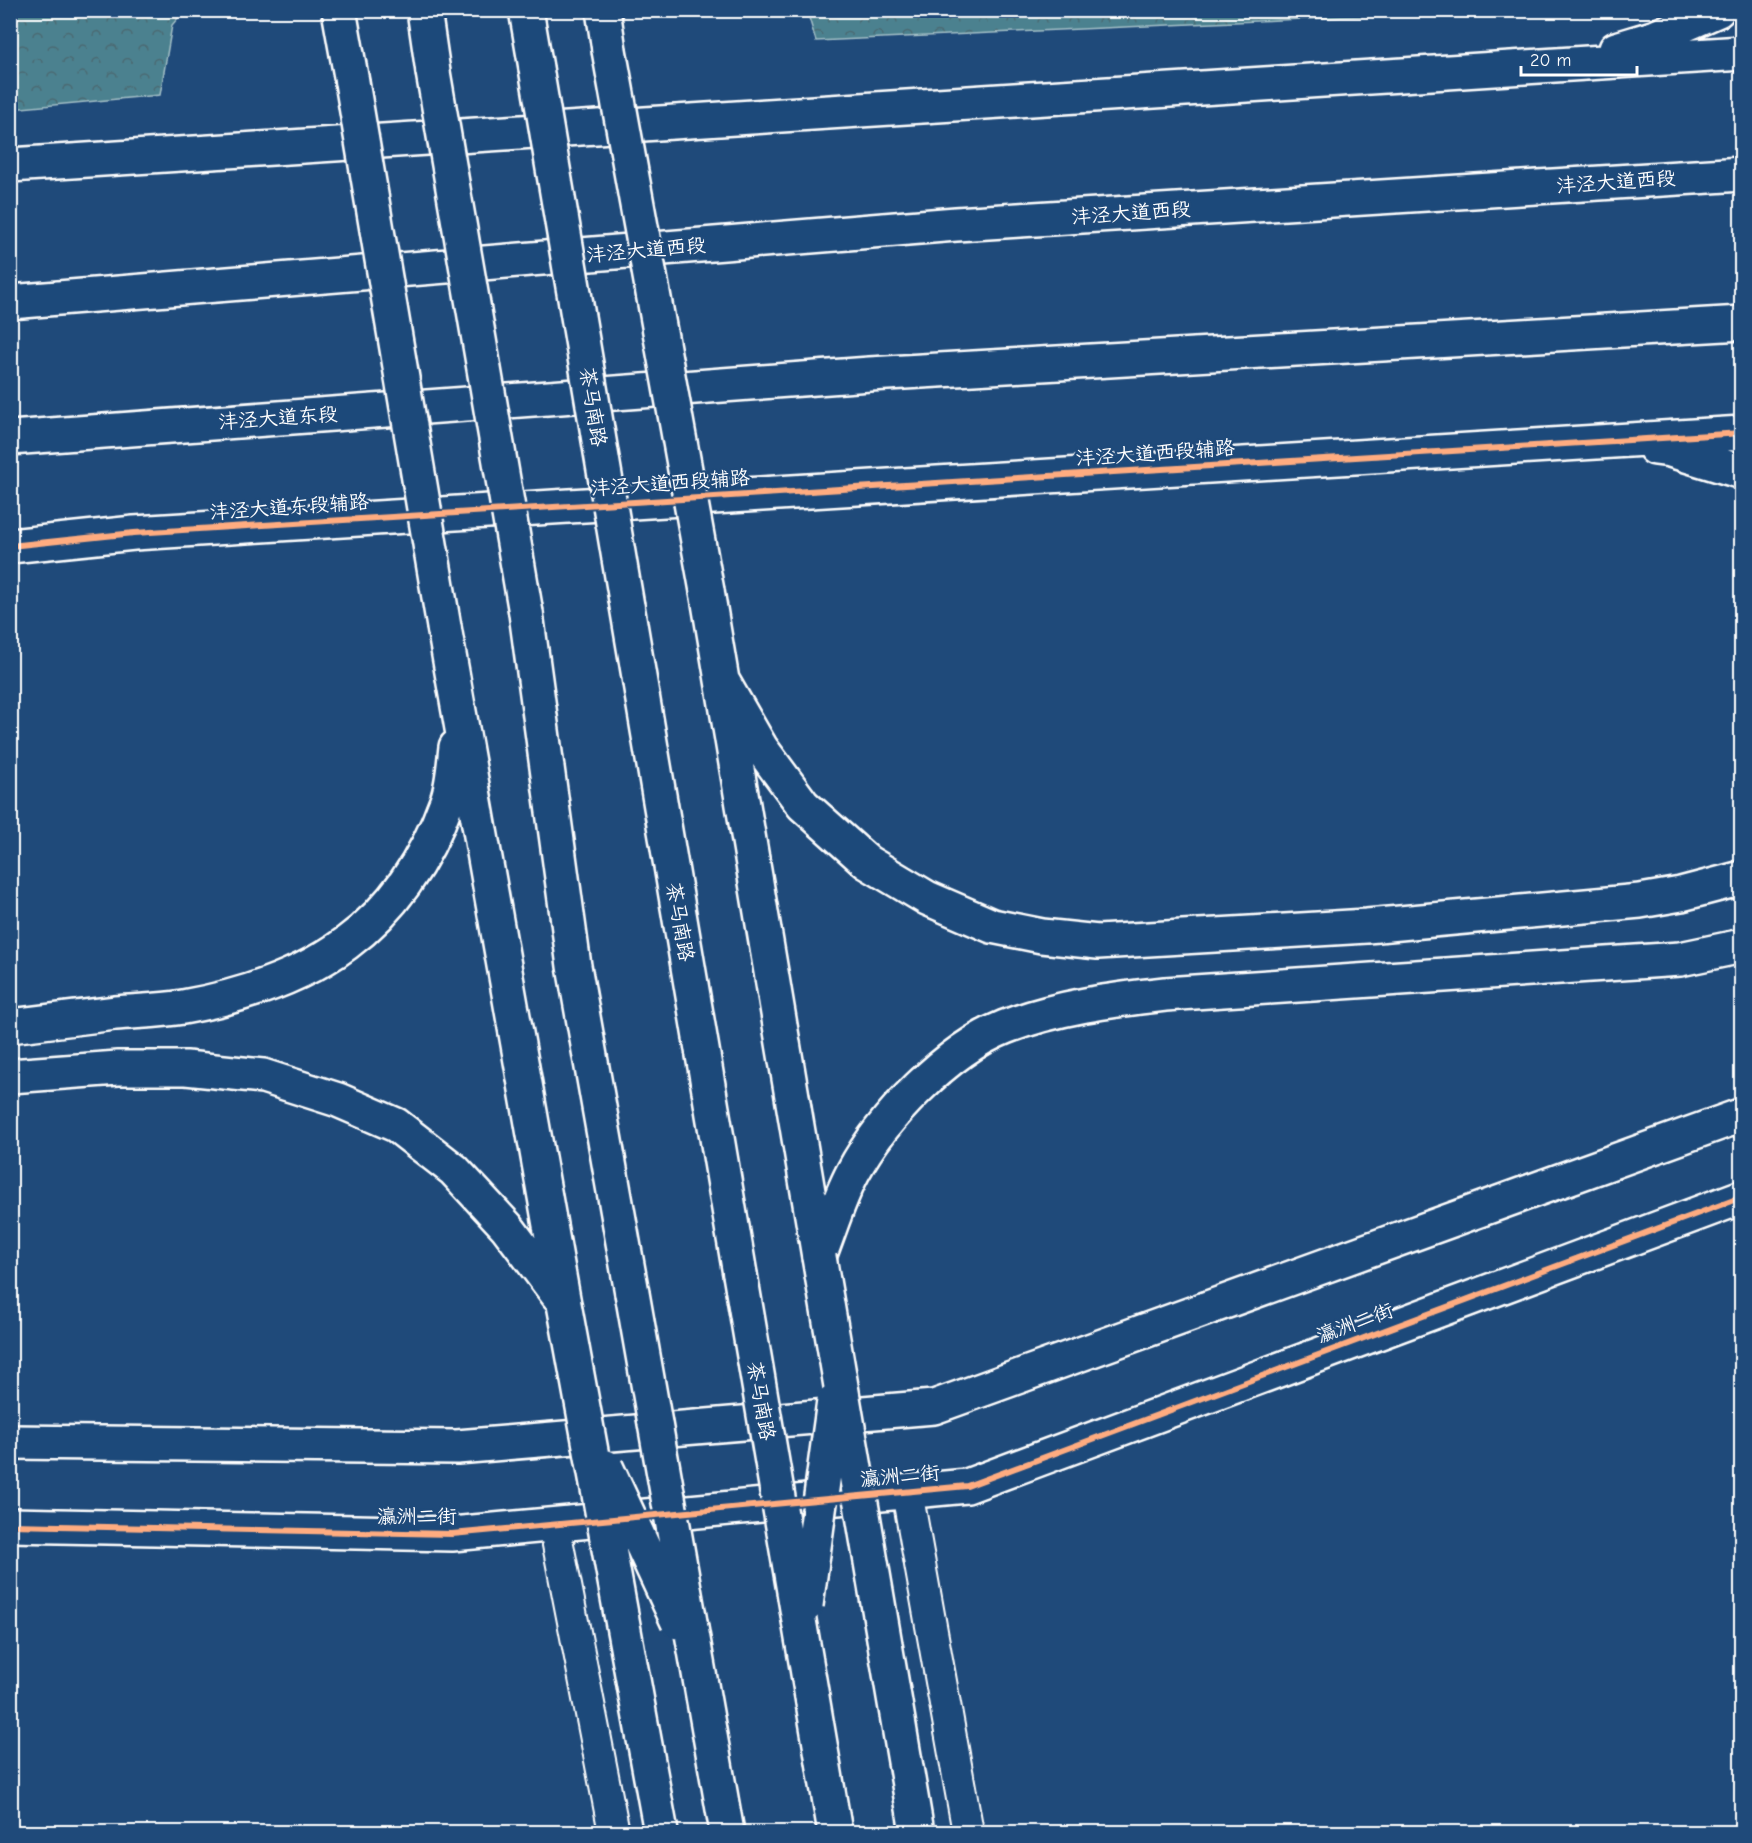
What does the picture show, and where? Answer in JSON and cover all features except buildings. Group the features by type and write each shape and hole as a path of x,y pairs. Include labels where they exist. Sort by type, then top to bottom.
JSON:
{"main road":[{"path":"339,10 460,722 661,1833"},
{"path":"424,10 526,613 574,966 726,1833"},
{"name":"茶马南路","path":"526,10 835,1833"},
{"path":"603,10 723,682 917,1833"},
{"path":"1568,64 1656,37 1718,10"},
{"path":"10,165 1742,53"},
{"name":"沣泾大道西段","path":"10,302 956,224 1742,174"},
{"name":"沣泾大道东段","path":"10,438 870,374 1742,323"},
{"name":"沣泾大道西段辅路","path":"570,506 1742,433"},
{"path":"1597,442 1670,450 1742,472"},
{"name":"沣泾大道东段辅路","path":"10,546 134,533 570,506"},
{"path":"723,682 761,748 803,805 867,862 927,898 992,926 1042,936 1098,942 1367,926 1640,901 1742,878"},
{"path":"10,1026 181,1008 245,992 301,973 347,945 387,909 421,859 448,800 460,722"},
{"path":"819,1257 853,1172 899,1106 953,1058 1003,1028 1052,1012 1106,1001 1165,994 1680,959 1742,946"},
{"path":"10,1076 117,1068 186,1068 263,1076 338,1100 396,1125 454,1170 531,1257 564,1304"},
{"path":"10,1442 457,1447 934,1407 1742,1114"},
{"name":"瀛洲二街","path":"10,1525 452,1534 966,1486 1742,1197"},
{"path":"802,1637 838,1370"},
{"path":"586,1425 697,1663"}],"street":[{"path":"907,1492 968,1833"},
{"path":"554,1524 614,1833"}],"green space":[{"path":"11,10 184,11 172,25 160,95 11,109"},
{"path":"807,11 1414,11 1414,14 816,41"}],"cycle path":[{"path":"10,546 134,533 1742,433"},
{"path":"10,1525 452,1534 967,1486 1742,1197"}]}
